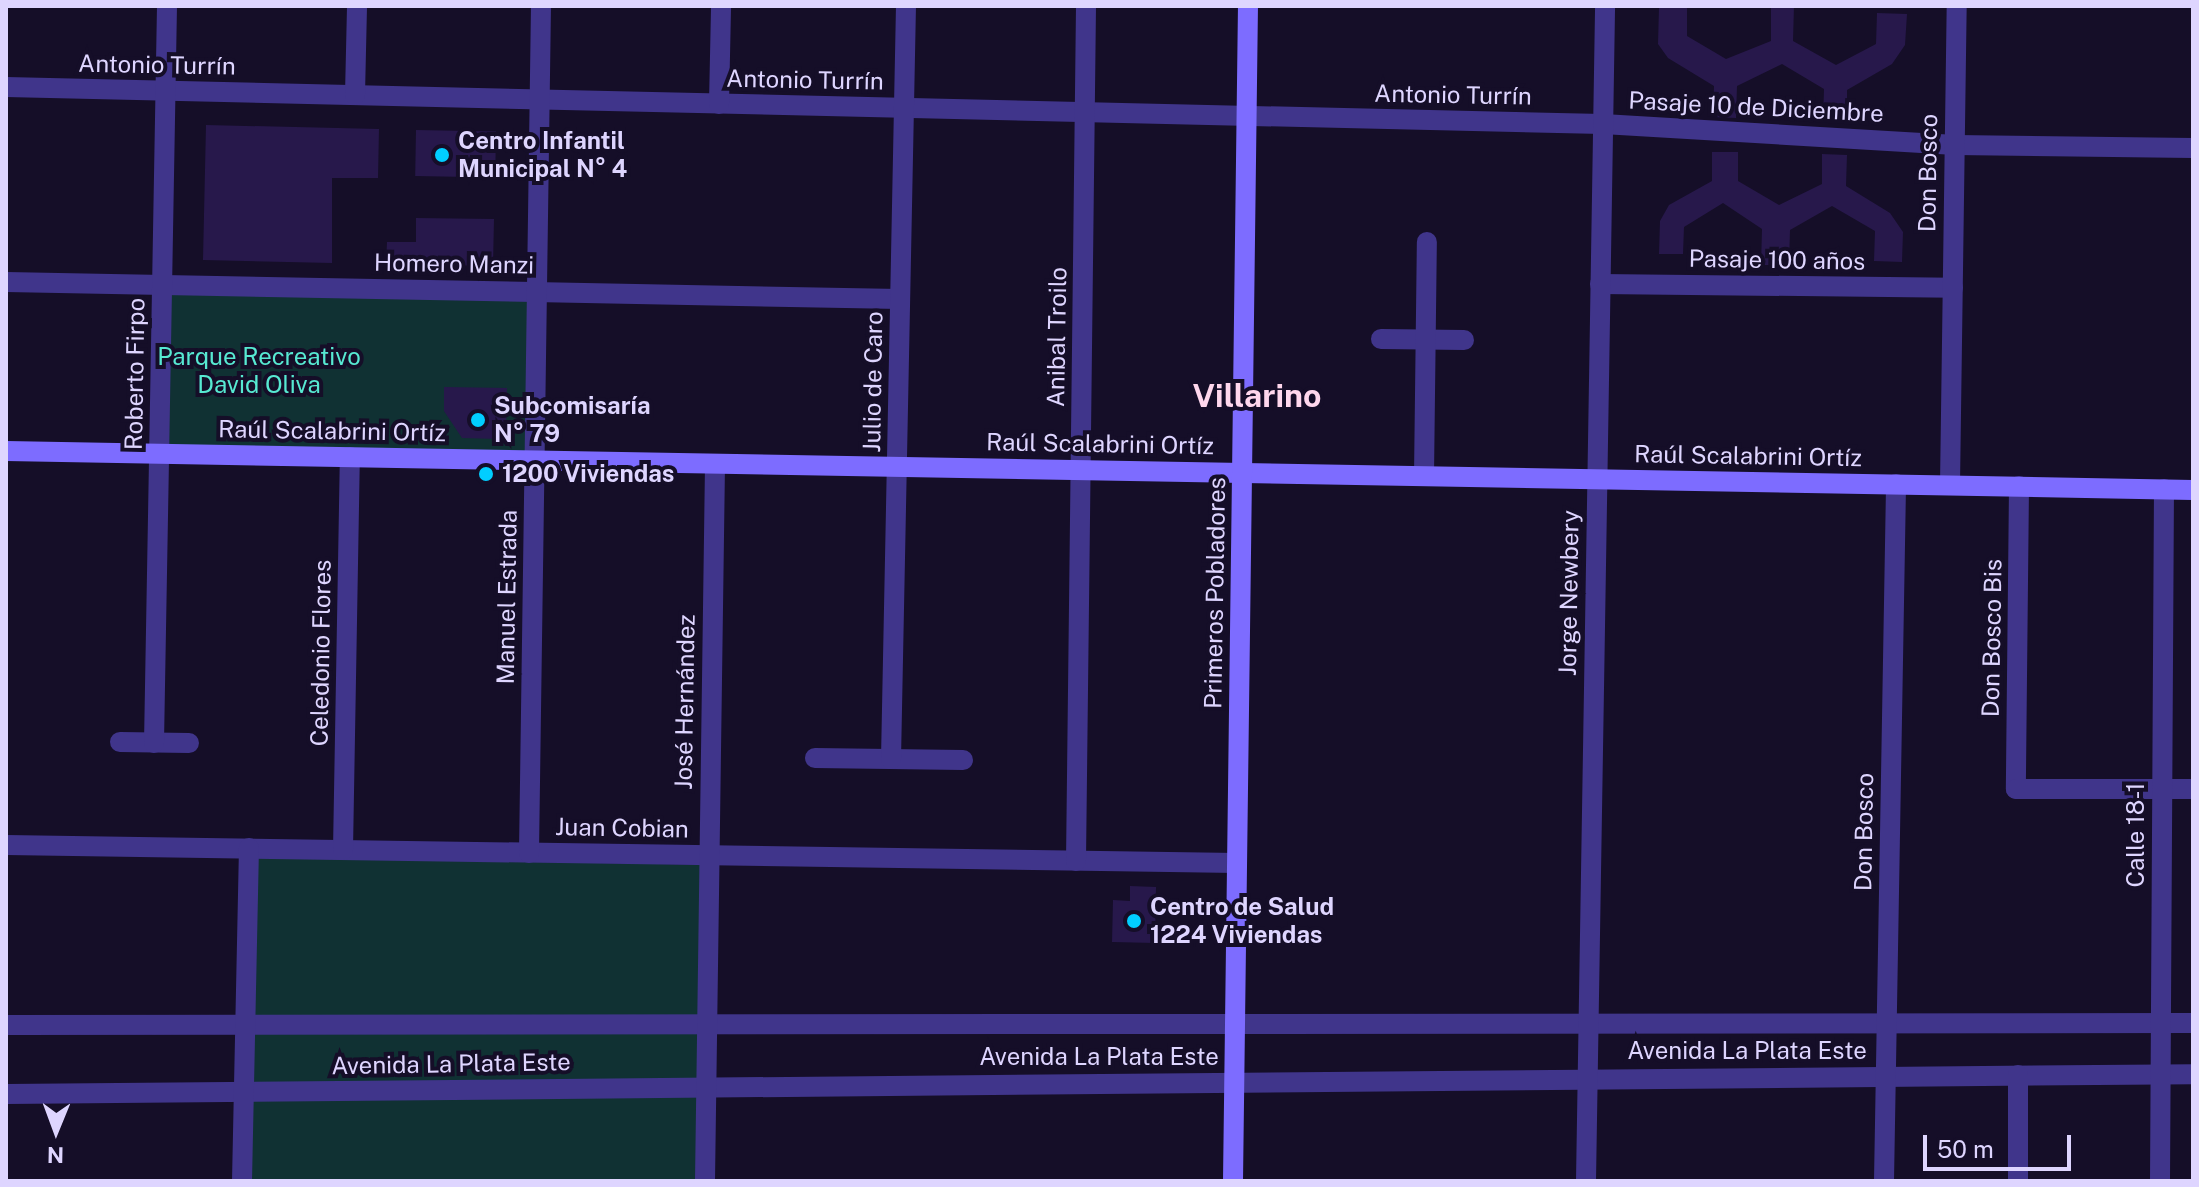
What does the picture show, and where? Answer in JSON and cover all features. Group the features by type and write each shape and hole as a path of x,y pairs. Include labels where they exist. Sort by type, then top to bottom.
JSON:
{"street":[{"name":"Roberto Firpo","path":"154,743 167,6"},
{"path":"355,95 357,6"},
{"name":"Manuel Estrada","path":"529,853 541,6"},
{"path":"719,104 721,6"},
{"name":"Julio de Caro","path":"891,759 906,6"},
{"name":"Anibal Troilo","path":"1076,861 1086,6"},
{"name":"Primeros Pobladores","path":"1233,1181 1248,6"},
{"name":"Jorge Newbery","path":"1586,1181 1605,6"},
{"name":"Don Bosco","path":"1950,485 1957,6"},
{"name":"Antonio Turrín","path":"6,87 1603,124"},
{"name":"Pasaje 10 de Diciembre","path":"1603,124 1955,145"},
{"path":"1955,145 2193,148"},
{"path":"1424,476 1427,242"},
{"name":"Homero Manzi","path":"6,282 900,299"},
{"name":"Pasaje 100 años","path":"1600,284 1953,288"},
{"path":"1381,339 1464,340"},
{"name":"Raúl Scalabrini Ortíz","path":"6,451 2193,490"},
{"name":"Celedonio Flores","path":"343,850 350,457"},
{"name":"José Hernández","path":"705,1181 715,464"},
{"name":"Don Bosco","path":"1884,1181 1896,484"},
{"name":"Don Bosco Bis","path":"2019,486 2016,789 2162,789"},
{"name":"Calle 18-1","path":"2160,1181 2164,489"},
{"path":"120,742 189,743"},
{"path":"815,758 963,760"},
{"path":"2162,789 2193,789"},
{"name":"Juan Cobian","path":"6,845 1237,863"},
{"path":"242,1181 249,848"},
{"name":"Avenida La Plata Este","path":"6,1025 2193,1023"},
{"name":"Avenida La Plata Este","path":"6,1094 2193,1074"},
{"path":"2018,1075 2018,1181"}],"green space":[{"name":"Parque Recreativo David Oliva","path":"162,285 537,292 534,461 159,454"},
{"path":"256,857 702,865 696,1181 250,1181"}],"building":[{"path":"1771,6 1794,6 1793,41 1836,65 1876,44 1877,13 1907,14 1905,45 1892,64 1847,90 1847,122 1823,122 1824,89 1782,64 1737,86 1736,118 1713,117 1714,86 1668,58 1658,44 1659,7 1687,8 1687,36 1726,59 1771,41"},
{"path":"206,125 379,129 378,178 332,178 332,263 203,260"},
{"path":"416,130 496,131 495,177 415,176"},
{"path":"1712,152 1738,152 1738,181 1779,205 1822,184 1822,154 1847,155 1846,186 1890,213 1903,232 1902,262 1874,261 1875,231 1832,206 1790,230 1789,265 1761,265 1762,229 1723,203 1684,227 1683,254 1659,254 1660,221 1669,205 1712,181"},
{"path":"416,218 494,219 493,266 386,264 387,242 416,242"},
{"name":"Subcomisaría N° 79","path":"444,387 507,388 506,429 498,439 462,438 444,411"},
{"name":"Centro de Salud 1224 Viviendas","path":"1130,886 1156,887 1155,943 1112,942 1113,900 1130,901"}],"place":[{"name":"Centro Infantil Municipal N° 4","path":"442,155"},
{"name":"Subcomisaría N° 79","path":"478,420"},
{"name":"1200 Viviendas","path":"486,474"},
{"name":"Centro de Salud 1224 Viviendas","path":"1134,921"}],"district":[{"name":"Villarino","path":"1257,396"}]}
